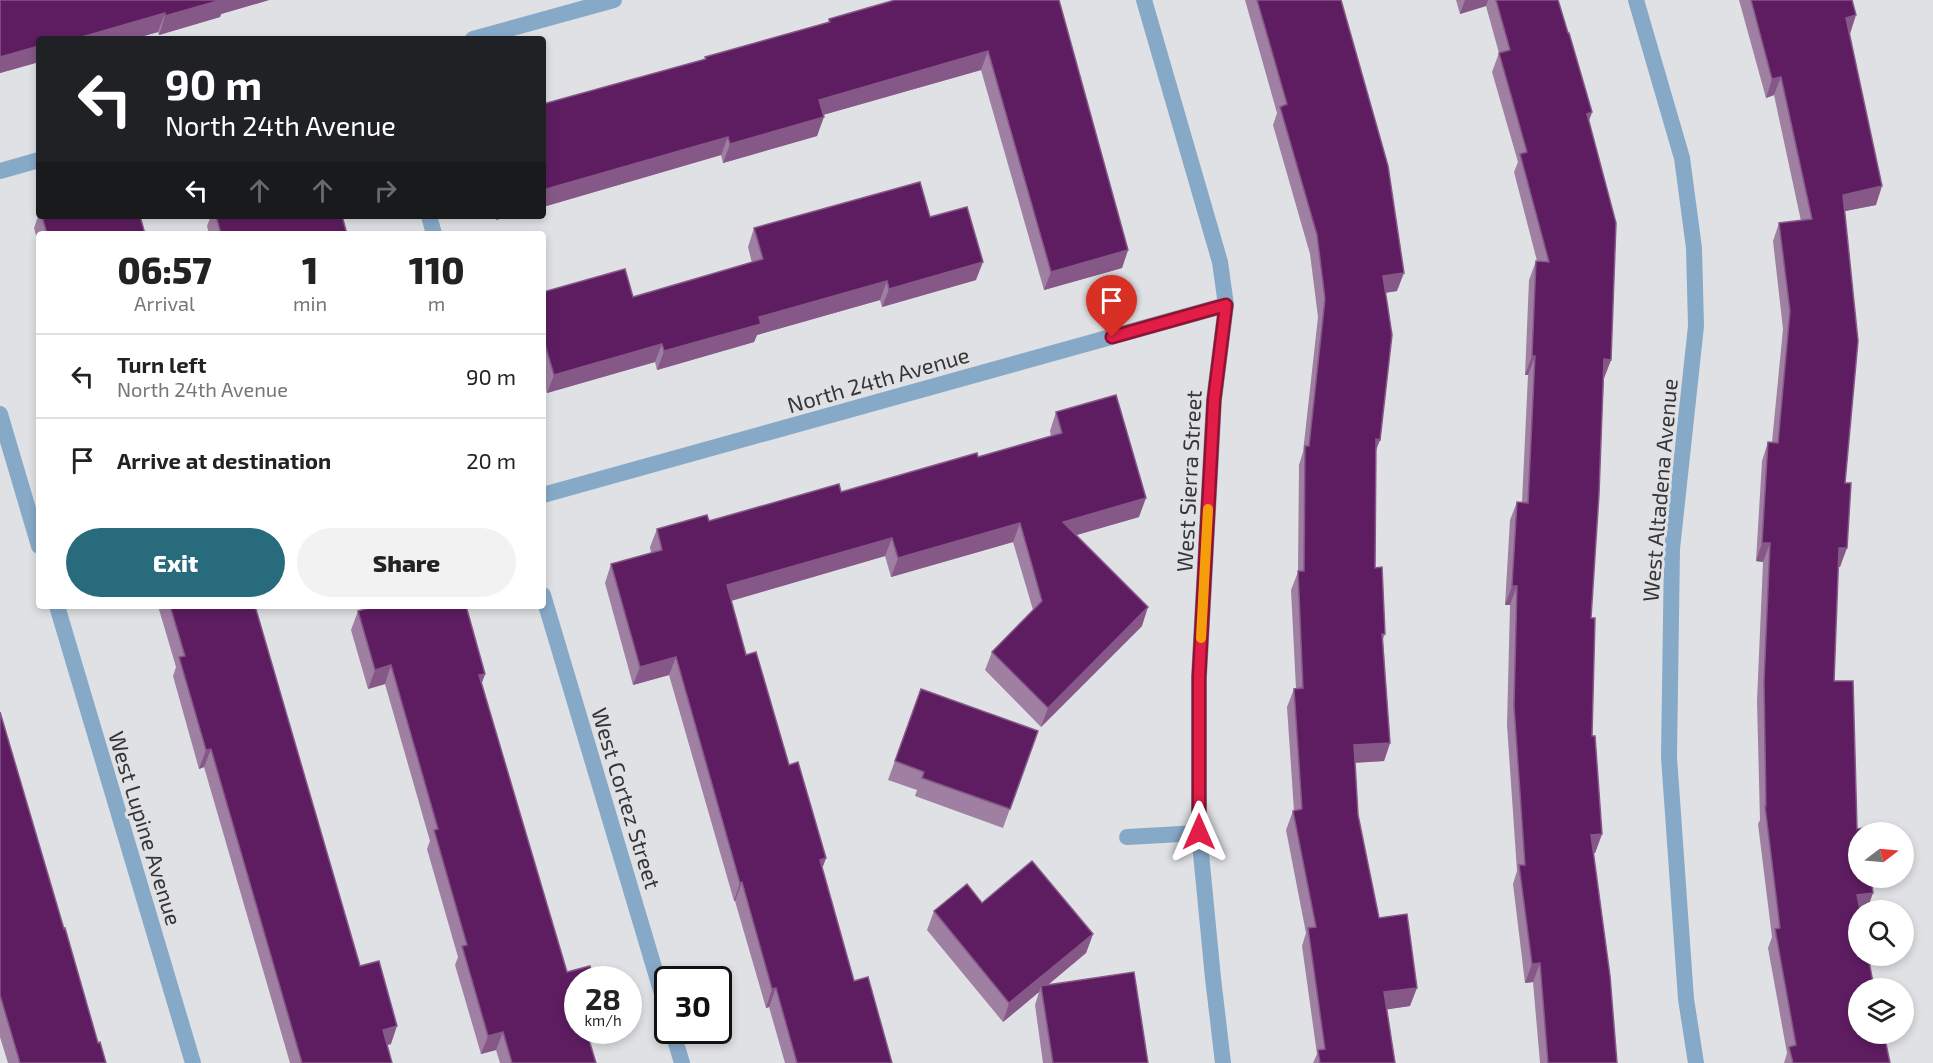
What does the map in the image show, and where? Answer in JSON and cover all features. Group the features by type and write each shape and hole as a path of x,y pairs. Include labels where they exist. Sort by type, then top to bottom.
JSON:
{"street":[{"path":"484,36 614,0"},
{"name":"West Sierra Street","path":"1144,0 1220,261 1226,305 1214,400 1199,677 1199,832 1223,1063"},
{"name":"West Altadena Avenue","path":"1635,0 1682,158 1694,248 1696,326 1672,549 1669,757 1686,999 1696,1063"},
{"path":"0,171 36,161"},
{"name":"North 24th Avenue","path":"546,494 1226,305"},
{"path":"0,414 36,536"},
{"name":"West Cortez Street","path":"546,605 654,967"},
{"name":"West Lupine Avenue","path":"58,609 193,1063"},
{"path":"1127,837 1199,832"},
{"path":"676,1044 682,1063"}],"building":[{"path":"0,0 221,0 165,16 165,13 85,36 36,36 36,47 0,57"},
{"path":"895,0 1059,0 1128,250 1051,272 988,51 819,100 824,117 730,144 728,137 546,189 546,103 706,59 705,57 830,22 829,19"},
{"path":"1257,0 1341,0 1388,166 1404,273 1383,276 1392,335 1380,440 1376,439 1375,568 1382,567 1385,634 1382,634 1390,743 1354,745 1358,815 1379,918 1407,914 1417,988 1384,992 1395,1063 1320,1063 1318,1050 1325,1049 1308,928 1316,927 1293,811 1302,809 1294,689 1303,688 1298,571 1304,571 1305,446 1309,446 1325,299 1317,235 1280,107 1287,104"},
{"path":"1496,0 1558,0 1592,112 1587,114 1616,223 1611,360 1604,359 1591,618 1595,618 1592,736 1595,736 1602,834 1591,835 1610,976 1617,1063 1548,1063 1540,963 1532,964 1519,865 1525,865 1514,706 1517,586 1512,586 1517,502 1528,503 1535,356 1532,356 1536,261 1549,262 1520,154 1527,152 1499,53 1510,50"},
{"path":"1751,0 1852,0 1856,15 1846,18 1882,186 1843,195 1858,341 1845,483 1851,483 1847,548 1839,548 1834,681 1853,681 1857,822 1848,822 1848,888 1872,888 1873,893 1857,895 1858,900 1848,900 1848,966 1870,966 1872,978 1848,978 1848,1044 1886,1044 1890,1063 1793,1063 1789,1047 1796,1045 1775,929 1780,928 1765,806 1764,682 1770,543 1762,543 1768,442 1778,443 1790,311 1779,223 1812,219 1781,77 1772,79"},
{"path":"920,182 930,217 967,207 983,262 889,289 887,281 759,317 761,324 664,351 662,344 554,375 546,348 546,291 625,269 633,297 763,259 754,228"},
{"path":"43,219 141,219 144,231 46,231"},
{"path":"217,219 343,219 346,231 220,231"},
{"path":"1116,395 1146,498 1063,522 1148,607 1048,708 992,652 1042,601 1020,523 898,558 892,538 727,585 746,655 756,652 789,765 798,762 826,858 820,860 854,981 868,977 892,1063 797,1063 776,988 772,989 742,882 740,883 676,657 640,667 611,564 662,550 657,529 707,515 709,521 839,484 841,492 977,453 978,457 1062,433 1056,412"},
{"path":"171,609 256,609 360,966 379,961 397,1026 383,1030 392,1063 302,1063 211,749 206,750 179,657 185,656"},
{"path":"365,609 467,609 485,674 479,675 565,966 564,1044 590,1044 596,1063 512,1063 503,1032 488,1036 462,946 467,945 434,830 438,829 391,665 375,670 358,611"},
{"path":"921,689 1038,731 1010,809 922,778 924,772 895,761"},
{"path":"0,712 98,1043 100,1042 106,1063 20,1063 0,995"},
{"path":"1032,861 1093,934 1009,1003 934,911 967,884 982,903"},
{"path":"1134,972 1148,1063 1053,1063 1041,986"}],"slow traffic":[{"path":"1201,638 1208,509"}],"route":[{"path":"1112,337 1226,305 1214,400 1199,677 1199,832"}]}
